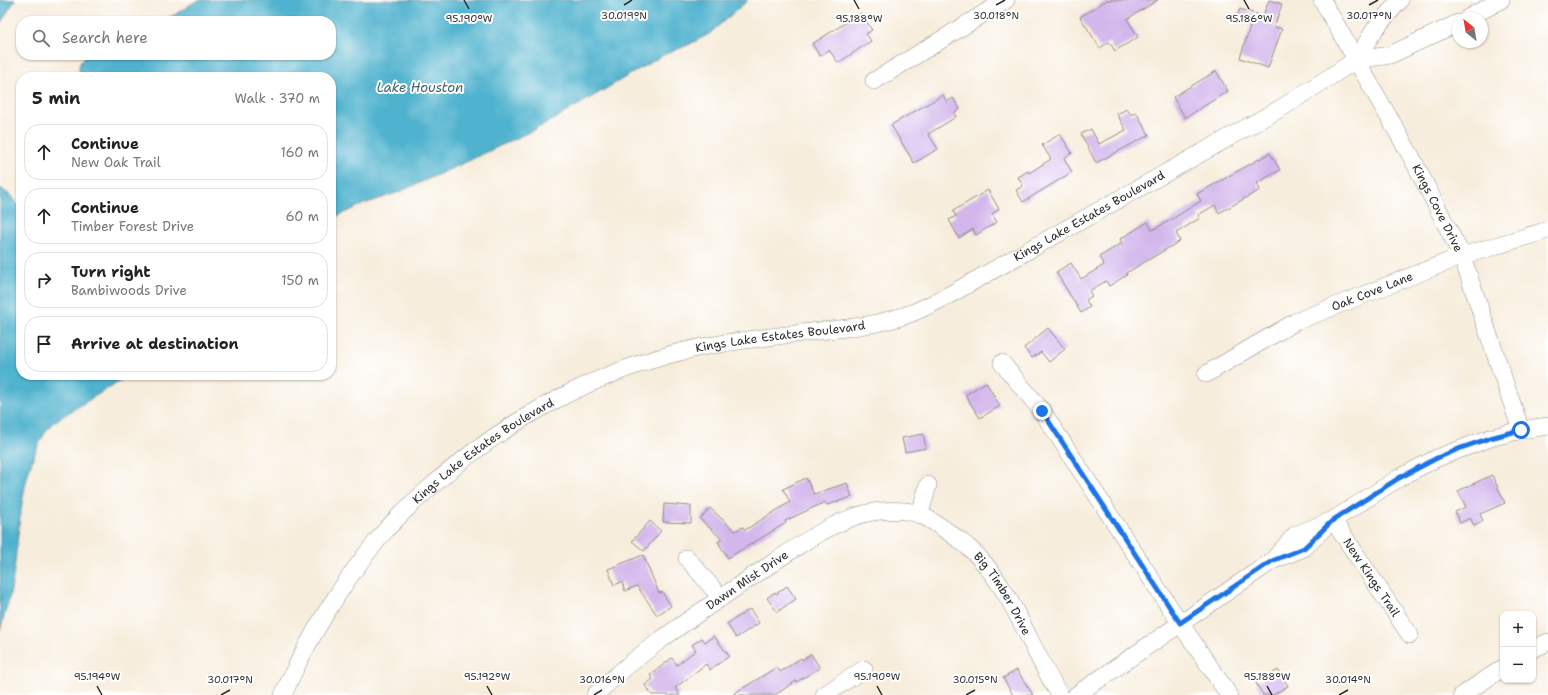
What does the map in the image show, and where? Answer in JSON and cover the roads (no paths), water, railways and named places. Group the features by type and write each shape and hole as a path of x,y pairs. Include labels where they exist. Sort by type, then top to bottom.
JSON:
{"street":[{"path":"874,81 1006,0"},
{"name":"Kings Cove Drive","path":"1322,0 1411,156 1462,256 1521,430"},
{"name":"Kings Lake Estates Boulevard","path":"1356,60 1375,29 1400,0"},
{"path":"1479,12 1501,0"},
{"name":"Kings Lake Estates Boulevard","path":"283,695 309,644 333,602 380,537 441,477 474,450 558,398 602,378 658,359 696,349 748,339 846,328 911,314 948,295 1283,107 1356,60 1390,55 1452,26"},
{"name":"Oak Cove Lane","path":"1206,374 1295,322 1462,256 1548,230"},
{"path":"1002,363 1042,411 1180,623 1229,695"},
{"path":"1076,695 1272,561 1304,548 1333,520 1399,478 1437,458 1490,438 1521,430 1548,426"},
{"path":"920,514 928,485"},
{"name":"Dawn Mist Drive","path":"595,695 657,643 721,598 816,536 851,518 867,513 904,511 920,514"},
{"name":"Big Timber Drive","path":"920,514 968,547 982,561 1010,602 1060,695"},
{"name":"New Kings Trail","path":"1333,520 1410,634"},
{"path":"687,558 721,598"},
{"path":"1536,648 1548,642"},
{"path":"824,695 864,669"},
{"path":"1462,695 1500,670"}],"water":[{"path":"0,0 15,0 0,24"},
{"name":"Lake Houston","path":"198,0 748,0 709,34 688,45 663,55 546,124 399,192 364,204 336,217 336,72 80,72 79,67 82,60 336,60 336,16 172,16"},
{"path":"0,188 10,195 16,203 16,380 121,380 52,423 40,441 32,461 26,483 10,595 0,631"}]}
